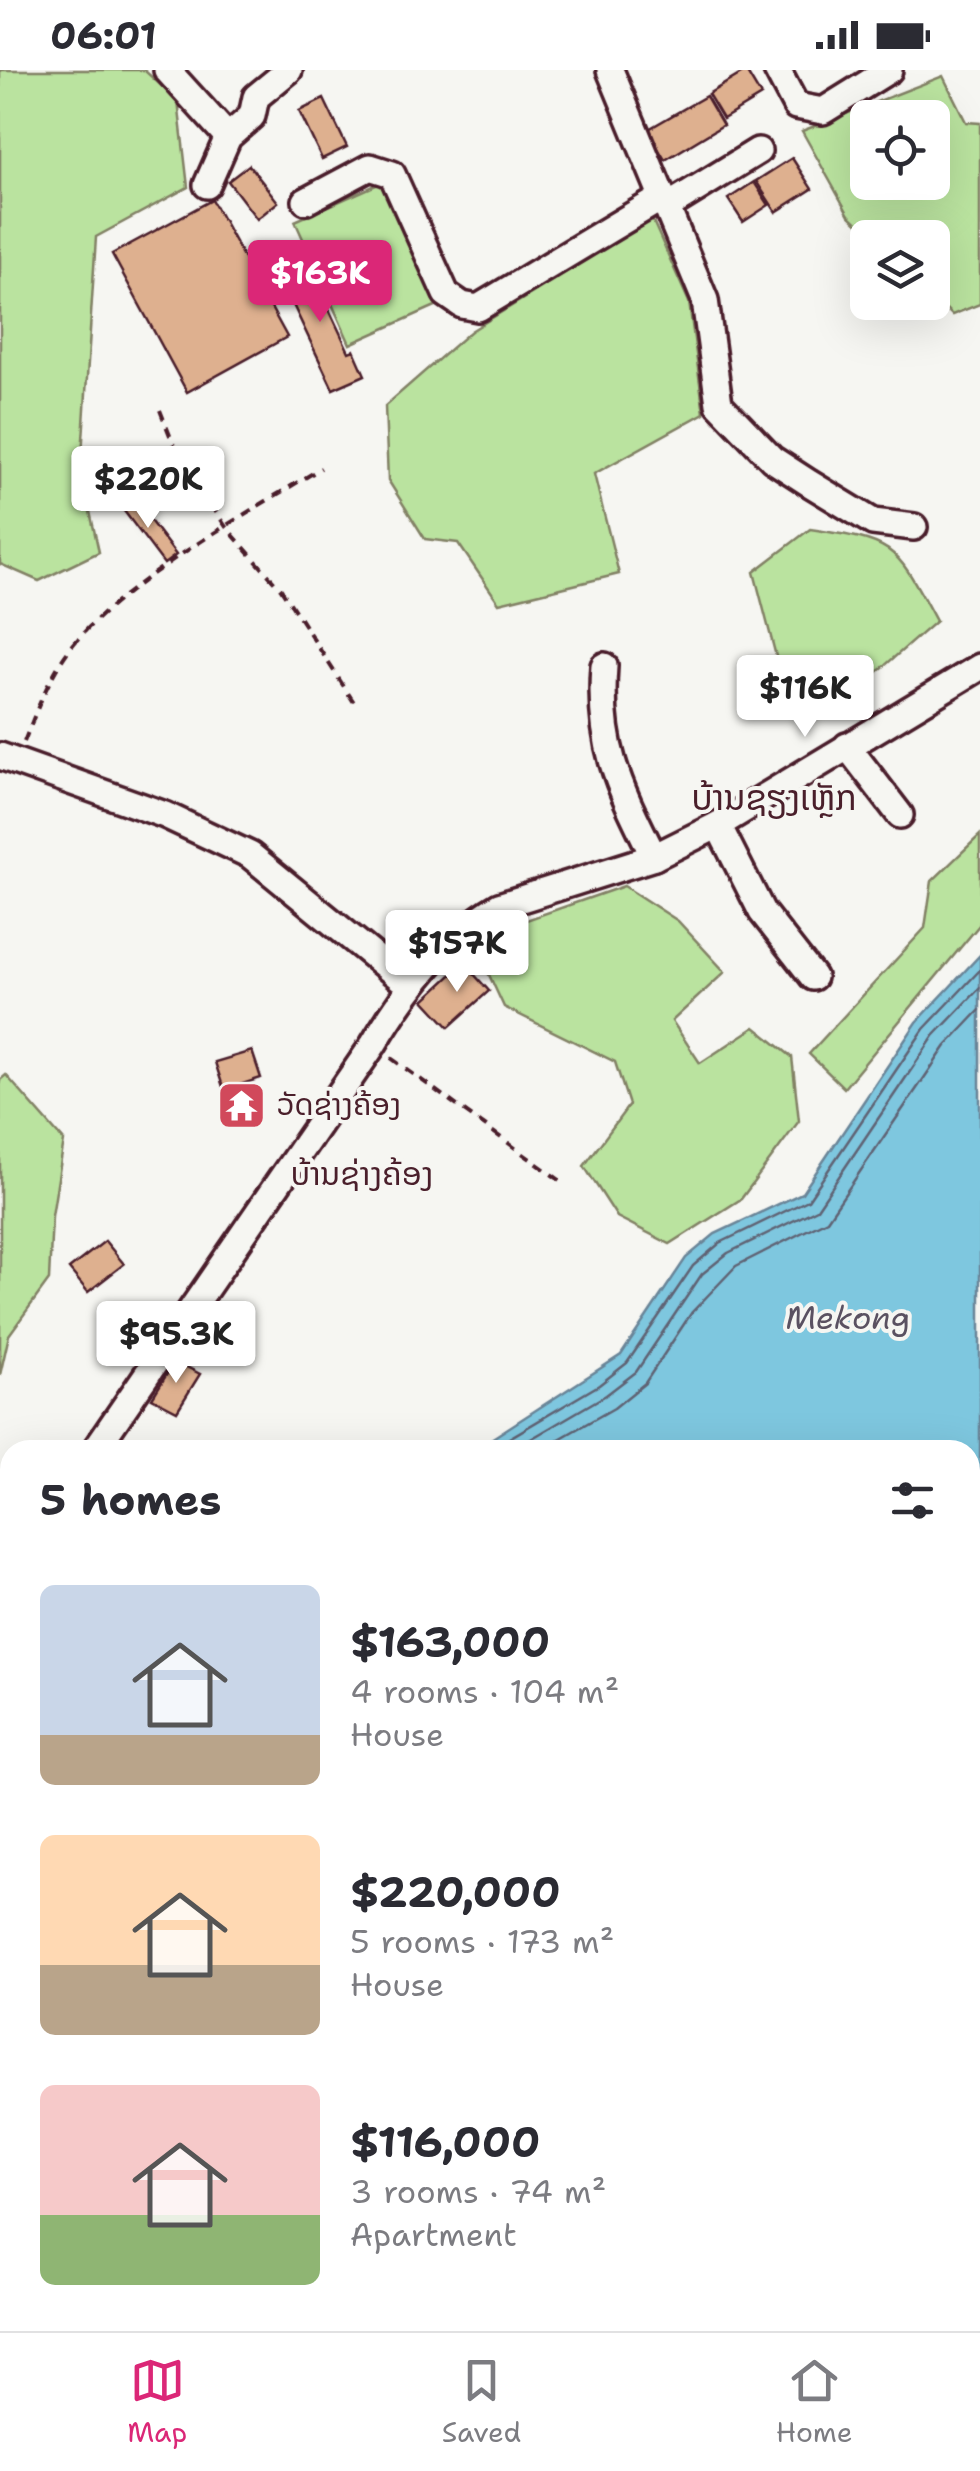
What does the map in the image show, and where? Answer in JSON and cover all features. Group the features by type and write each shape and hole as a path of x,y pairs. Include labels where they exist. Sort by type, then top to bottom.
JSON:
{"street":[{"path":"168,70 228,137"},
{"path":"207,186 228,137 252,116 256,97 290,70"},
{"path":"777,70 796,106 812,112 823,111 889,70"},
{"path":"613,71 704,300 719,404 772,459 809,483 873,522 914,527"},
{"path":"306,201 370,167 392,174 446,294 462,306 478,308 758,151"},
{"path":"604,666 600,717 616,781 654,857"},
{"path":"102,1440 372,1045 409,984 477,918 498,906 654,857 718,825 980,666"},
{"path":"847,746 900,816"},
{"path":"8,758 166,815 250,855 409,984"},
{"path":"718,825 762,912 813,977"}],"path":[{"path":"160,410 178,456 226,527 281,588 357,707"},
{"path":"8,758 70,648 106,610 226,527 322,468"},
{"path":"372,1045 566,1184"}],"green space":[{"path":"0,70 144,70 178,101 188,187 96,237 81,471 99,552 39,581 0,564"},
{"path":"943,76 966,122 980,123 980,304 950,313 950,220 854,220 802,131 850,112 850,200 950,200 950,100 881,100"},
{"path":"385,181 440,304 350,344 295,221"},
{"path":"652,219 689,302 704,413 594,474 619,574 499,603 458,543 425,539 388,480 385,406 471,331"},
{"path":"810,529 861,538 890,551 911,576 936,621 858,689 821,665 778,664 754,572"},
{"path":"980,835 980,924 844,1088 809,1054 925,928 932,881"},
{"path":"624,886 678,921 725,972 672,1021 700,1063 755,1027 792,1057 799,1121 741,1199 670,1244 617,1217 584,1166 629,1105 615,1062 504,1007 478,951 506,927"},
{"path":"6,1075 64,1141 52,1216 49,1280 9,1335 0,1375 0,1080"}],"water":[{"name":"Mekong","path":"980,955 980,1440 489,1440 621,1355 686,1258 715,1234 802,1193 917,1022"}],"building":[{"path":"746,71 761,96 723,119 708,94"},
{"path":"706,96 723,125 665,160 647,130"},
{"path":"324,99 347,147 322,159 299,111"},
{"path":"792,158 812,189 776,212 756,181"},
{"path":"249,165 278,202 257,219 228,181"},
{"path":"754,182 769,205 743,222 728,199"},
{"path":"212,200 287,337 187,392 112,254"},
{"path":"305,258 349,352 354,350 365,375 333,389 277,271"},
{"path":"133,498 176,555 164,564 121,507"},
{"path":"464,963 489,991 449,1027 424,1000"},
{"path":"252,1051 261,1078 224,1090 215,1062"},
{"path":"105,1241 124,1264 88,1292 69,1269"},
{"path":"175,1361 200,1374 177,1411 152,1398"}],"place":[{"name":"ວັດຊ່າງຄ້ອງ","path":"242,1105"}],"district":[{"name":"ບ້ານຊຽງເຫຼັກ","path":"774,798"},
{"name":"ບ້ານຊ່າງຄ້ອງ","path":"362,1174"}]}
